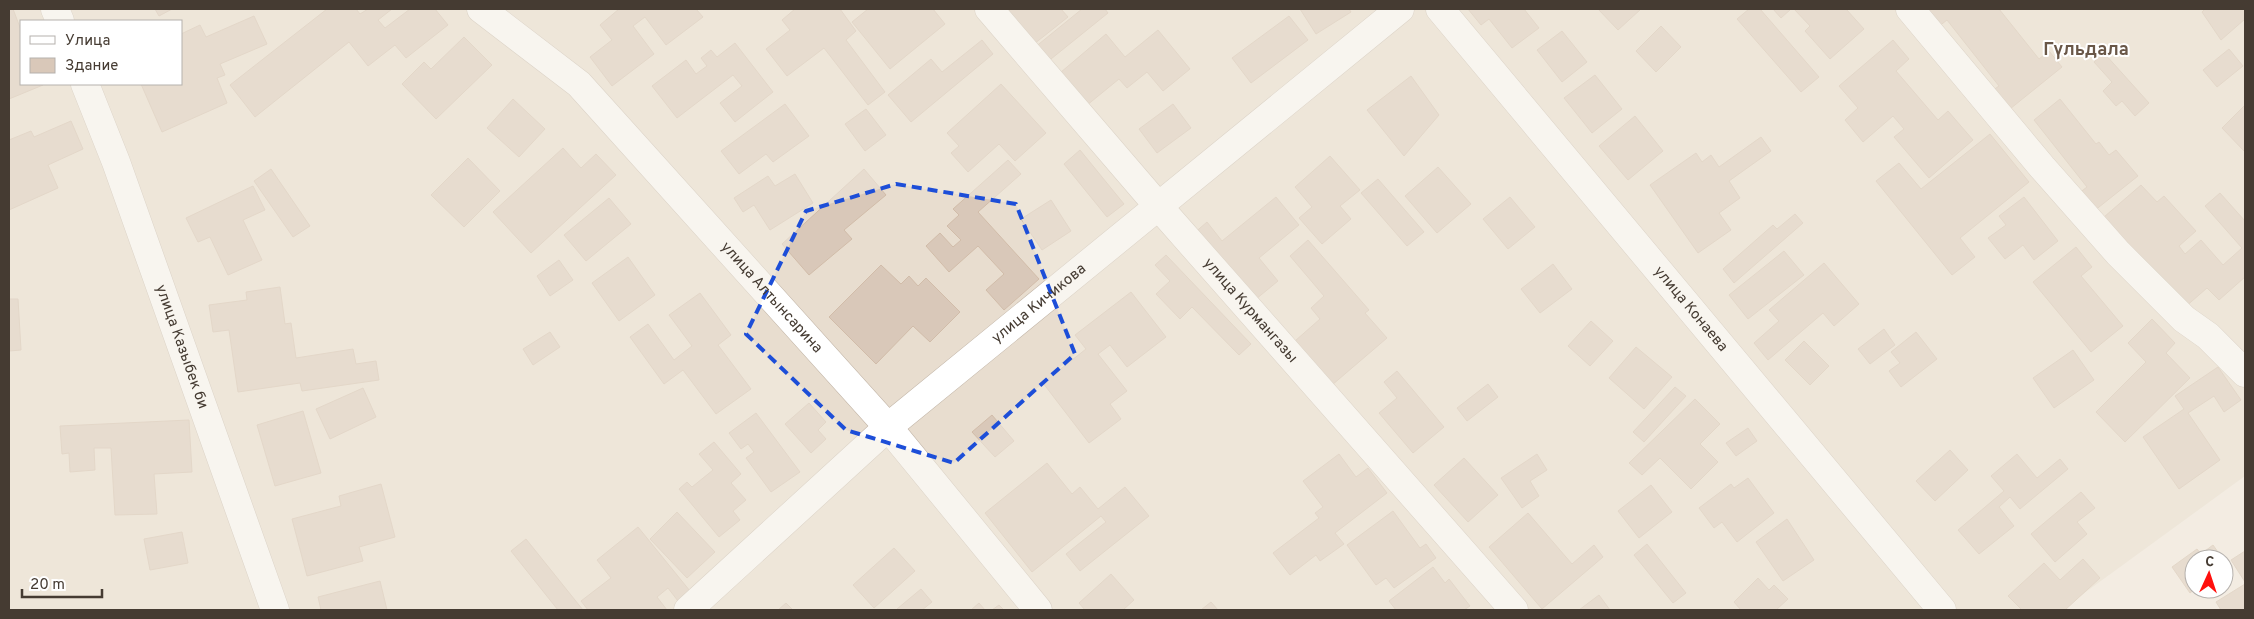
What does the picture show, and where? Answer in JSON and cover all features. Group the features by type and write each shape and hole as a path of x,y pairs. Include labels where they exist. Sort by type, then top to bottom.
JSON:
{"street":[{"name":"улица Алтынсарина","path":"481,9 579,84 888,427 1038,610"},
{"name":"улица Курмангазы","path":"989,9 1159,207 1514,610"},
{"name":"улица Кичикова","path":"688,610 888,427 1400,9"},
{"name":"улица Конаева","path":"1440,9 1942,610"},
{"path":"1910,9 2042,167 2118,253 2184,319 2221,348 2245,372"},
{"name":"улица Казыбек би","path":"85,85 116,162 275,610"}],"highlighted area":[{"path":"896,184 1016,204 1075,354 954,463 846,430 746,334 806,211"}],"shaded area":[{"path":"9,9 2245,9 2245,476 2061,610 9,610"}],"building":[{"path":"9,9 13,9 20,27 20,85 43,85 9,99"},
{"path":"155,9 172,9 159,16"},
{"path":"327,9 356,9 360,14 368,9 392,9 378,20 385,28 410,9 435,9 448,25 406,58 395,45 368,66 349,42 255,117 230,85"},
{"path":"619,9 696,9 703,17 666,45 645,17 633,26 654,54 612,86 590,57 612,40 600,25"},
{"path":"795,9 840,9 856,31 846,40 885,92 868,105 824,48 787,76 766,49 790,30 782,20"},
{"path":"868,9 933,9 945,24 890,69 852,22"},
{"path":"998,9 1061,9 1068,17 1029,48"},
{"path":"1082,9 1105,9 1108,13 1046,63 1034,48"},
{"path":"1300,9 1349,9 1351,12 1316,34"},
{"path":"1468,9 1524,9 1539,28 1512,48 1489,19 1481,25"},
{"path":"1598,9 1641,9 1618,30"},
{"path":"1749,9 1760,9 1819,77 1801,92 1737,19"},
{"path":"1773,9 1791,9 1781,18"},
{"path":"1794,9 1846,9 1864,29 1830,59 1805,31 1810,26"},
{"path":"1923,9 1999,9 2039,59 2049,51 2062,67 2005,113 1989,93 1999,86 1947,20 1938,27"},
{"path":"2205,9 2245,9 2245,19 2221,40 2202,12"},
{"path":"254,16 267,44 220,64 225,75 217,78 227,103 162,132 141,85 182,85 182,34 200,25 206,37"},
{"path":"1289,16 1308,40 1251,83 1232,58"},
{"path":"1661,26 1681,47 1656,72 1636,51"},
{"path":"1158,30 1190,69 1163,91 1147,72 1127,88 1119,79 1081,110 1054,78 1106,34 1125,57"},
{"path":"1562,31 1587,62 1562,82 1537,50"},
{"path":"464,37 492,65 436,119 402,84 424,62 431,69"},
{"path":"982,40 993,54 911,122 888,95 931,59 942,72"},
{"path":"1893,40 1909,59 1896,71 1938,120 1948,111 1973,140 1929,178 1894,137 1904,129 1893,116 1863,142 1845,120 1858,108 1839,86"},
{"path":"735,43 773,92 735,122 720,103 742,86 733,75 677,118 652,86 686,60 696,74 707,66 701,58 711,50 717,57"},
{"path":"2229,49 2243,66 2217,87 2203,70"},
{"path":"2104,53 2149,103 2135,116 2122,101 2116,106 2103,91 2112,82 2094,62"},
{"path":"1595,75 1622,109 1592,133 1564,98"},
{"path":"1411,76 1439,115 1404,156 1367,110"},
{"path":"1001,84 1046,133 1015,161 999,144 968,172 951,153 959,146 947,133"},
{"path":"513,99 545,129 519,157 487,128"},
{"path":"2060,99 2096,144 2099,142 2109,155 2116,150 2138,176 2089,215 2074,197 2087,187 2034,120"},
{"path":"785,104 809,136 773,162 766,154 739,174 721,151"},
{"path":"1173,104 1191,128 1157,153 1139,129"},
{"path":"2245,105 2245,152 2222,128"},
{"path":"866,109 886,135 865,151 845,124"},
{"path":"1635,116 1663,151 1628,180 1599,146"},
{"path":"71,121 83,149 48,165 58,188 9,210 9,140 31,131 34,137"},
{"path":"1990,134 2029,182 1960,238 1975,257 1952,275 1876,181 1899,163 1921,189"},
{"path":"1761,137 1771,151 1729,181 1740,198 1719,213 1731,230 1698,253 1650,185 1696,153 1702,162 1711,155 1719,167"},
{"path":"563,148 581,168 596,154 616,175 531,253 493,212"},
{"path":"1080,150 1124,204 1107,217 1064,164"},
{"path":"1330,156 1360,190 1340,206 1351,219 1322,244 1299,218 1312,207 1295,187"},
{"path":"468,158 500,191 464,227 431,195"},
{"path":"1008,160 1021,174 978,212 1039,279 1004,310 986,290 1004,274 978,246 949,272 926,246 940,233 953,247 961,240 947,226 959,215 953,209"},
{"path":"1438,167 1471,204 1437,233 1405,196"},
{"path":"271,169 310,226 293,237 254,181"},
{"path":"864,169 886,195 844,230 852,239 809,275 782,244"},
{"path":"795,174 813,203 770,230 754,205 743,212 734,198 768,176 775,186"},
{"path":"1378,179 1424,232 1407,246 1361,193"},
{"path":"2141,185 2157,202 2164,196 2196,231 2179,246 2185,254 2201,240 2223,265 2242,248 2205,206 2220,193 2245,221 2245,277 2219,300 2207,288 2184,308 2104,217"},
{"path":"253,186 265,210 243,220 262,260 228,275 210,237 198,242 186,218"},
{"path":"1276,197 1299,225 1259,258 1278,281 1250,304 1192,235 1207,222 1222,241"},
{"path":"1510,197 1535,227 1508,249 1483,219"},
{"path":"2024,197 2058,241 2034,260 2023,245 2005,259 1988,238 2006,225 1999,216"},
{"path":"609,198 631,224 586,261 564,235"},
{"path":"1051,200 1071,231 1042,250 1021,219"},
{"path":"1795,214 1803,223 1734,283 1723,269 1773,225 1777,229"},
{"path":"1308,240 1369,310 1365,313 1387,338 1325,391 1287,348 1320,319 1311,308 1324,296 1290,256"},
{"path":"2076,247 2092,267 2081,276 2123,326 2091,352 2033,282"},
{"path":"1784,251 1804,275 1748,319 1729,295"},
{"path":"1166,255 1251,344 1239,355 1192,307 1180,319 1156,294 1170,281 1155,265"},
{"path":"628,257 655,295 619,321 592,283"},
{"path":"559,260 573,280 550,296 537,276"},
{"path":"1824,263 1859,304 1834,326 1823,313 1768,360 1754,343 1779,321 1769,310"},
{"path":"1553,264 1572,289 1540,313 1521,289"},
{"path":"881,265 901,284 909,276 918,286 926,278 960,312 930,342 913,326 876,364 829,317"},
{"path":"280,287 285,324 291,323 296,358 353,349 356,364 376,361 379,380 302,391 300,383 238,392 229,330 213,332 209,305 247,300 246,292"},
{"path":"1131,292 1166,337 1127,367 1110,345 1098,354 1127,391 1110,404 1121,419 1089,443 1043,383 1086,349 1075,335"},
{"path":"700,293 731,335 718,345 751,389 716,414 683,370 664,384 630,337 648,324 674,360 692,346 669,315"},
{"path":"9,299 18,299 21,350 9,351"},
{"path":"2152,319 2175,343 2166,353 2190,378 2125,442 2096,412 2146,362 2128,343"},
{"path":"1591,321 1613,341 1590,366 1568,346"},
{"path":"1884,329 1895,345 1870,364 1858,349"},
{"path":"550,332 560,347 533,365 523,349"},
{"path":"1916,332 1937,359 1901,387 1889,371 1900,363 1891,352"},
{"path":"1804,341 1829,366 1810,385 1785,360"},
{"path":"1636,347 1672,377 1644,409 1609,378"},
{"path":"2073,350 2094,380 2054,408 2033,378"},
{"path":"2218,367 2241,400 2224,412 2214,396 2188,413 2220,460 2179,489 2143,437 2184,409 2175,396"},
{"path":"1397,371 1444,427 1413,453 1379,413 1397,398 1384,382"},
{"path":"1488,384 1498,397 1467,421 1457,408"},
{"path":"1675,387 1686,396 1644,442 1633,432"},
{"path":"363,388 376,417 330,439 316,409"},
{"path":"1695,399 1720,424 1700,444 1718,462 1691,489 1660,458 1642,475 1629,463"},
{"path":"809,403 826,422 818,430 826,439 811,453 785,424"},
{"path":"303,411 321,473 275,486 257,425"},
{"path":"756,413 800,472 771,492 746,458 754,452 748,444 741,449 729,433"},
{"path":"992,415 1014,441 995,457 972,432"},
{"path":"189,420 192,472 154,474 157,514 115,515 111,448 94,448 95,470 70,472 69,453 62,454 60,426"},
{"path":"1748,428 1757,441 1736,456 1726,443"},
{"path":"714,442 741,474 731,483 746,500 733,511 740,520 719,537 679,489 687,482 692,487 713,470 699,454"},
{"path":"1950,450 1968,470 1935,501 1916,481"},
{"path":"1339,454 1356,477 1368,468 1387,493 1335,533 1344,544 1320,561 1316,555 1290,575 1273,553 1319,518 1315,513 1323,507 1303,481"},
{"path":"1537,454 1547,470 1530,481 1539,496 1522,508 1501,478"},
{"path":"2017,454 2037,478 2060,459 2068,469 2020,509 2010,497 1999,507 2014,526 1979,554 1958,530 2004,491 1991,476"},
{"path":"1464,458 1498,495 1468,522 1434,485"},
{"path":"1047,463 1072,494 1080,487 1098,509 1125,487 1149,516 1080,571 1066,554 1106,522 1101,516 1032,572 985,513"},
{"path":"1748,478 1774,513 1737,542 1722,522 1714,528 1699,508 1731,484 1734,488"},
{"path":"381,484 395,537 359,547 363,561 307,576 292,519 341,506 339,496"},
{"path":"1651,485 1672,512 1639,538 1618,511"},
{"path":"2081,492 2095,508 2077,522 2087,534 2055,562 2031,534"},
{"path":"1393,511 1420,548 1426,544 1436,558 1394,588 1386,578 1376,585 1347,545"},
{"path":"677,512 715,552 687,578 650,539"},
{"path":"1528,513 1572,564 1594,545 1603,557 1542,609 1489,547"},
{"path":"1787,519 1814,560 1783,581 1756,542"},
{"path":"638,527 690,591 678,601 668,588 657,597 667,610 588,610 581,601 611,578 597,560"},
{"path":"182,532 188,563 150,570 144,539"},
{"path":"526,539 583,610 558,610 511,551"},
{"path":"1647,544 1686,593 1673,603 1634,555"},
{"path":"2213,545 2216,549 2208,549"},
{"path":"894,548 915,571 874,608 853,585"},
{"path":"2245,551 2245,582 2234,565 2234,558"},
{"path":"2184,558 2184,584 2172,567"},
{"path":"2083,559 2100,578 2065,610 2022,610 2008,596 2044,563 2060,580"},
{"path":"1433,567 1445,583 1449,579 1470,606 1464,610 1396,610 1389,601"},
{"path":"1111,574 1134,600 1123,610 1085,610 1079,603"},
{"path":"1758,578 1769,590 1774,585 1788,599 1776,610 1741,610 1734,602"},
{"path":"380,581 387,610 321,610 318,597"},
{"path":"2245,584 2245,610 2221,610 2216,602 2221,599 2234,599 2234,591"},
{"path":"921,589 932,602 922,610 897,609"},
{"path":"1599,595 1610,610 1579,610"},
{"path":"1211,602 1218,610 1201,610"},
{"path":"786,603 793,610 778,610"},
{"path":"979,603 985,610 971,610"},
{"path":"999,605 1004,610 992,610"}],"district":[{"name":"Гүльдала","path":"2086,50"}]}
